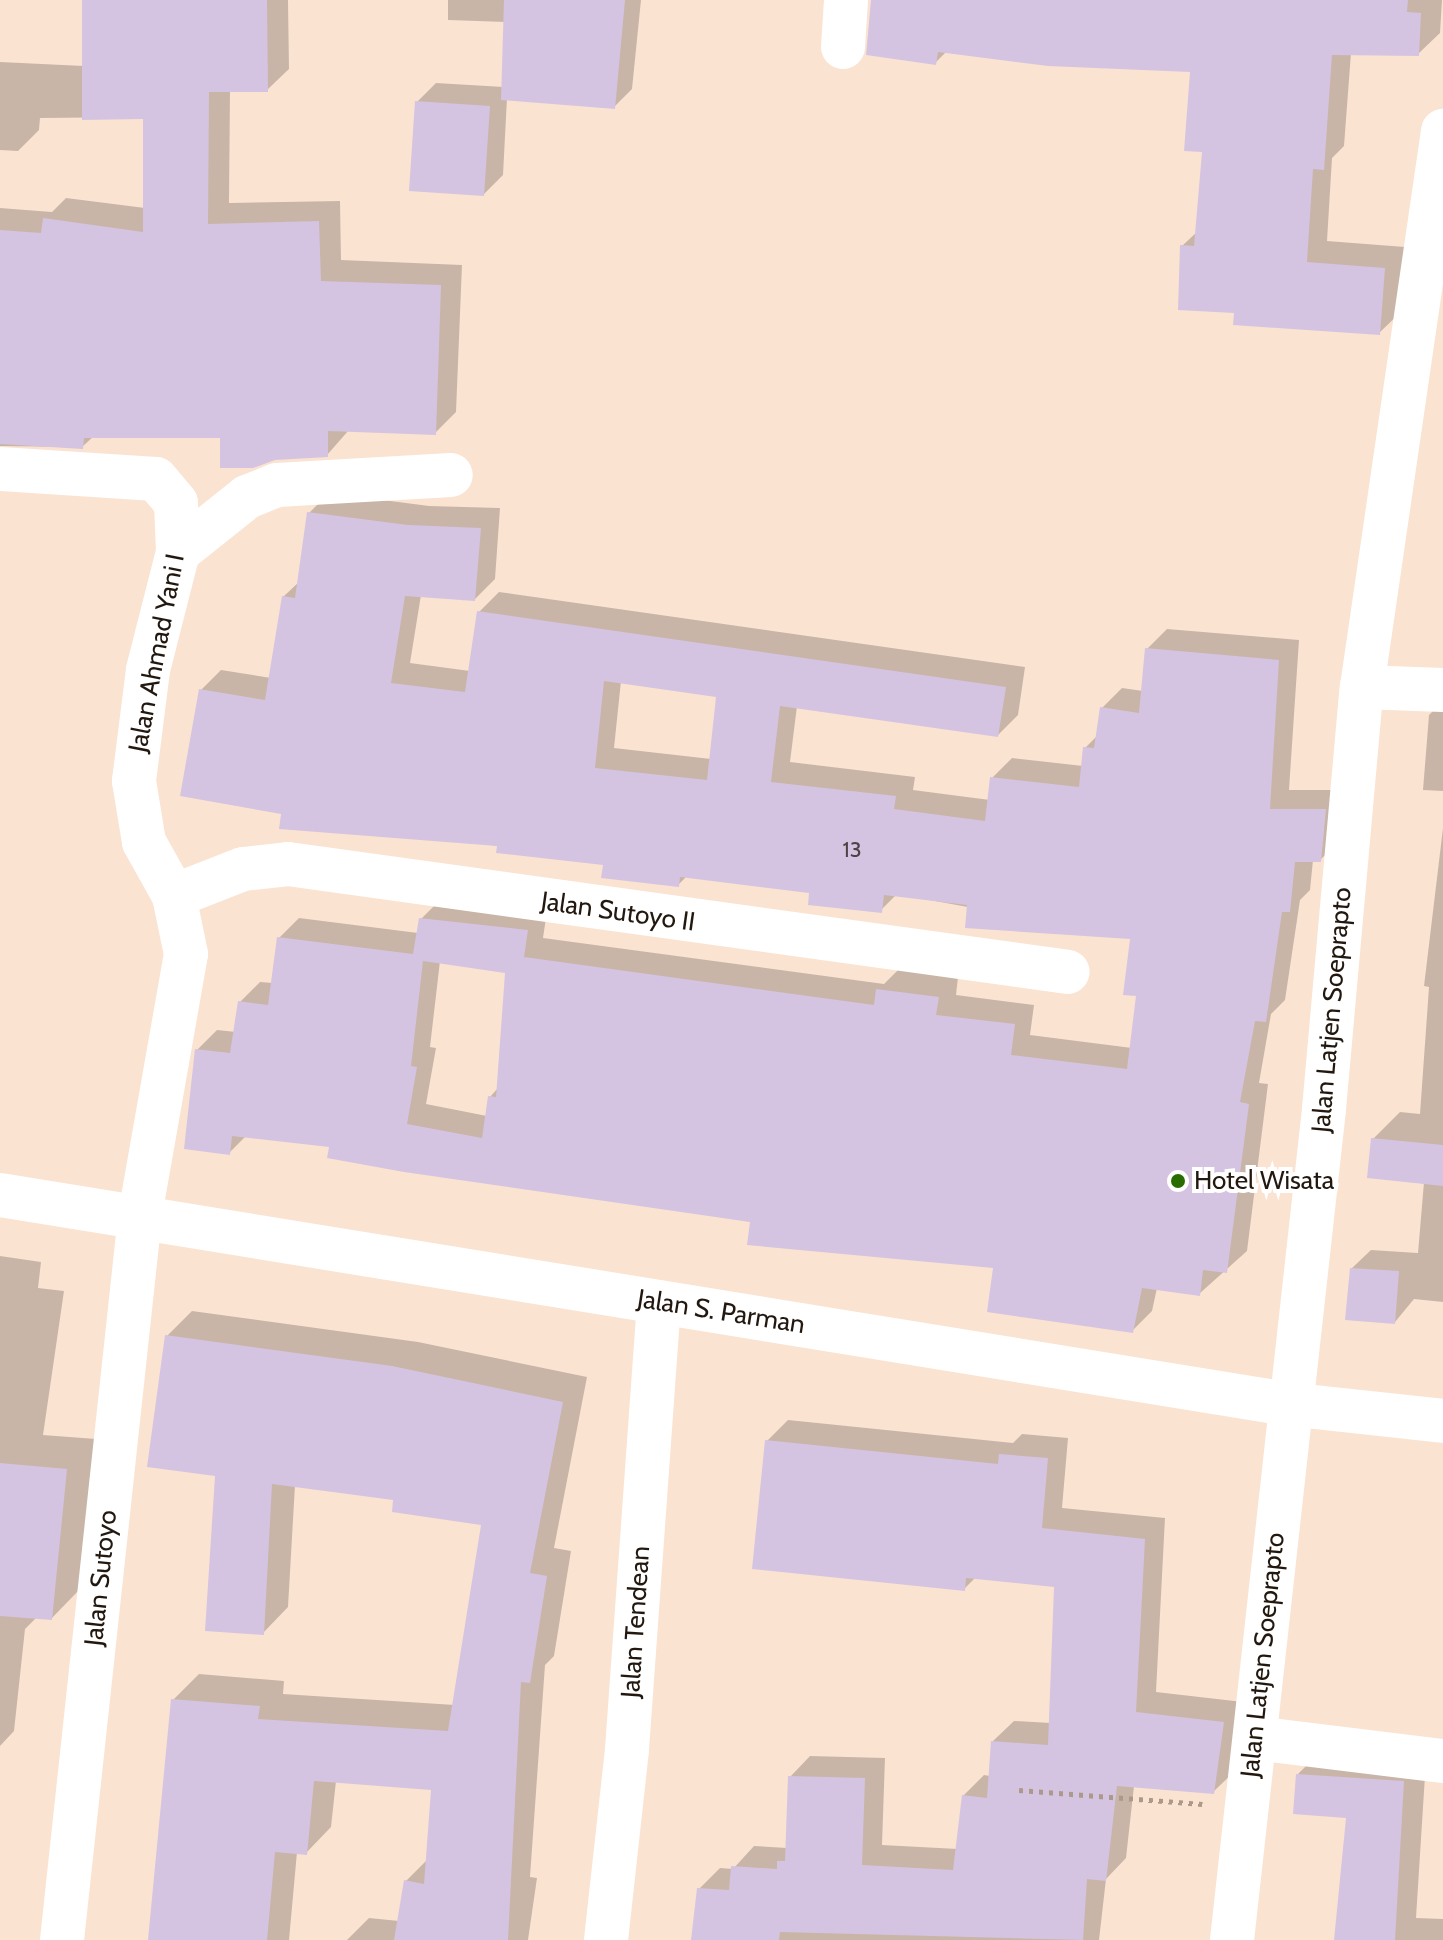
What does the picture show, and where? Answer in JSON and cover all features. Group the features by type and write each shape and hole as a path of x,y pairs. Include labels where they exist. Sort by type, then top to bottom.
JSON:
{"street":[{"path":"843,47 846,0"},
{"name":"Jalan Latjen Soeprapto","path":"1232,1940 1287,1404 1324,1109 1362,687 1443,131"},
{"name":"Jalan Ahmad Yani I","path":"0,469 156,479 174,496 178,552 148,670 134,781 144,842 174,896 183,922 184,989 140,1216"},
{"path":"178,552 247,497 277,485 451,475"},
{"path":"1362,687 1443,690"},
{"name":"Jalan Sutoyo II","path":"174,896 243,869 288,864 1068,972"},
{"name":"Jalan S. Parman","path":"0,1195 1287,1404 1443,1421"},
{"name":"Jalan Sutoyo","path":"62,1940 140,1216"},
{"name":"Jalan Tendean","path":"606,1940 627,1749 659,1302"},
{"path":"1255,1738 1443,1761"}],"path":[{"path":"1019,1790 1247,1807"}],"building":[{"path":"82,0 267,0 268,92 209,92 208,224 319,221 321,281 441,285 436,435 328,431 328,457 275,460 253,468 220,468 220,438 84,438 83,449 0,444 0,230 41,233 43,218 143,232 143,119 82,120"},
{"path":"504,0 625,0 615,109 501,100"},
{"path":"871,0 1408,0 1407,12 1421,13 1419,56 1332,55 1324,170 1313,169 1307,262 1385,268 1380,335 1233,325 1234,313 1178,310 1180,245 1194,246 1202,152 1184,151 1190,72 1048,66 938,52 936,65 866,55"},
{"path":"415,101 490,106 484,196 409,191"},
{"path":"307,512 408,525 481,528 475,601 405,596 391,683 465,692 477,611 1006,687 998,737 780,706 771,782 896,796 894,809 985,821 990,777 1079,787 1083,747 1094,748 1100,707 1139,713 1145,648 1279,660 1270,809 1326,809 1321,862 1295,862 1290,912 1282,912 1266,1022 1255,1021 1240,1102 1249,1104 1227,1273 1203,1270 1200,1296 1142,1288 1133,1333 987,1312 993,1268 747,1245 750,1222 404,1172 327,1158 329,1147 232,1136 230,1155 184,1149 195,1049 230,1053 238,1001 268,1005 277,937 413,954 419,918 528,930 524,957 874,1005 876,989 939,997 936,1015 1015,1024 1011,1055 1127,1069 1136,996 1123,995 1130,939 965,928 967,905 884,895 882,913 808,905 809,893 680,877 679,887 601,878 603,865 496,853 497,846 279,829 281,814 180,796 199,689 265,700 282,596 295,598","holes":["604,681 716,697 707,780 595,768","423,961 505,973 496,1097 488,1096 482,1138 407,1124 417,1067 411,1066"]},
{"path":"1371,1138 1443,1145 1443,1186 1367,1178"},
{"path":"1350,1268 1399,1271 1395,1324 1345,1320"},
{"path":"165,1335 392,1366 563,1402 530,1573 547,1576 530,1683 521,1682 508,1940 394,1940 404,1880 424,1884 431,1790 314,1781 307,1855 275,1852 267,1940 148,1940 171,1699 260,1706 258,1719 448,1731 481,1525 392,1512 393,1500 272,1484 264,1635 205,1631 215,1476 147,1467"},
{"path":"765,1440 998,1464 999,1454 1048,1458 1042,1528 1145,1539 1136,1712 1224,1722 1214,1794 1117,1786 1106,1881 1087,1879 1083,1940 780,1932 779,1940 691,1940 697,1888 729,1890 731,1866 777,1869 777,1861 785,1861 788,1776 865,1778 862,1865 953,1870 962,1795 987,1798 991,1741 1048,1745 1054,1587 966,1578 965,1591 752,1569"},
{"path":"0,1463 67,1469 52,1620 0,1616"},
{"path":"1296,1774 1404,1781 1395,1940 1334,1940 1346,1818 1293,1814"}],"place":[{"name":"Hotel Wisata","path":"1178,1181"}]}
